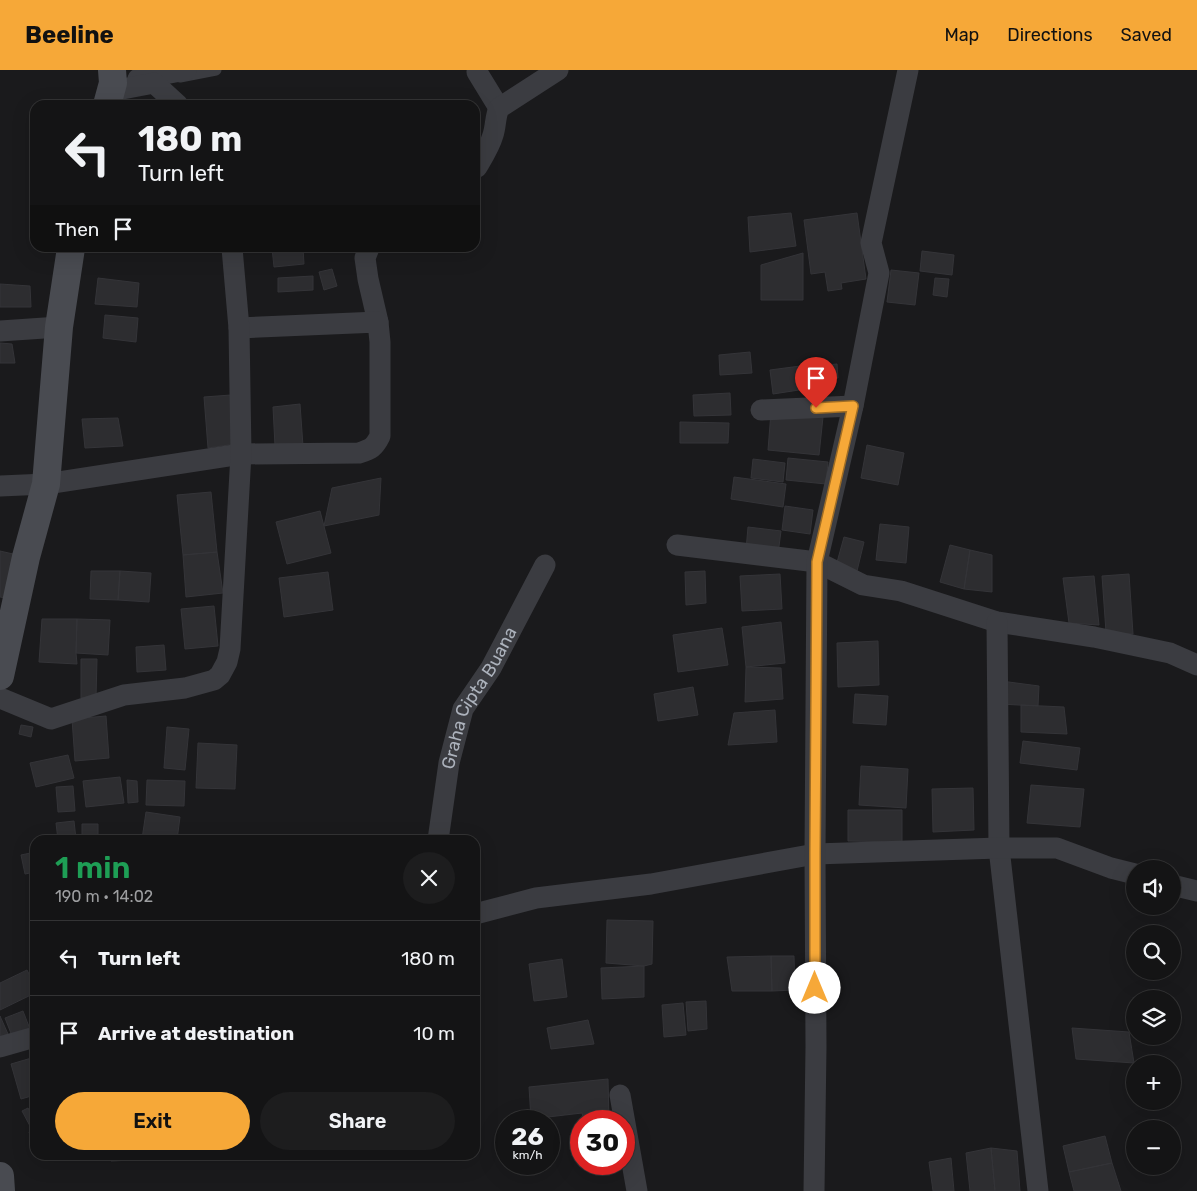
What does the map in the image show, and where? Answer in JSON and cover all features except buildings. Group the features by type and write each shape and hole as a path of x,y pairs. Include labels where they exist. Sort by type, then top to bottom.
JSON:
{"street":[{"path":"111,87 186,70"},
{"path":"480,161 491,141 500,108 558,70"},
{"path":"814,1191 817,562 853,406 879,274 870,243 908,70"},
{"path":"477,72 500,108"},
{"path":"111,87 154,83 173,100"},
{"path":"0,676 26,557 46,484 59,327 70,252"},
{"path":"0,698 51,719 124,694 192,687 214,680 220,675 227,662 230,649 241,454 239,328 232,252"},
{"path":"0,486 46,484 241,454 359,453 370,449 376,445 380,436 380,342 378,322 365,258 367,252"},
{"path":"239,328 378,322"},
{"path":"0,331 59,327"},
{"path":"761,410 853,406"},
{"path":"677,545 817,562 863,585 901,591 996,622 1094,637 1170,653 1197,665"},
{"name":"Graha Cipta Buana","path":"439,835 449,763 463,709 491,668 545,565"},
{"path":"996,622 999,848 1038,1191"},
{"path":"480,913 536,898 651,884 815,854 1057,848 1126,872"},
{"path":"1181,887 1197,891"},
{"path":"0,1047 30,1038"},
{"path":"620,1095 637,1191"},
{"path":"0,1176 1,1191"}],"lane":[{"path":"154,83 216,70"}],"route":[{"path":"815,988 817,562 853,406 816,408"}]}
